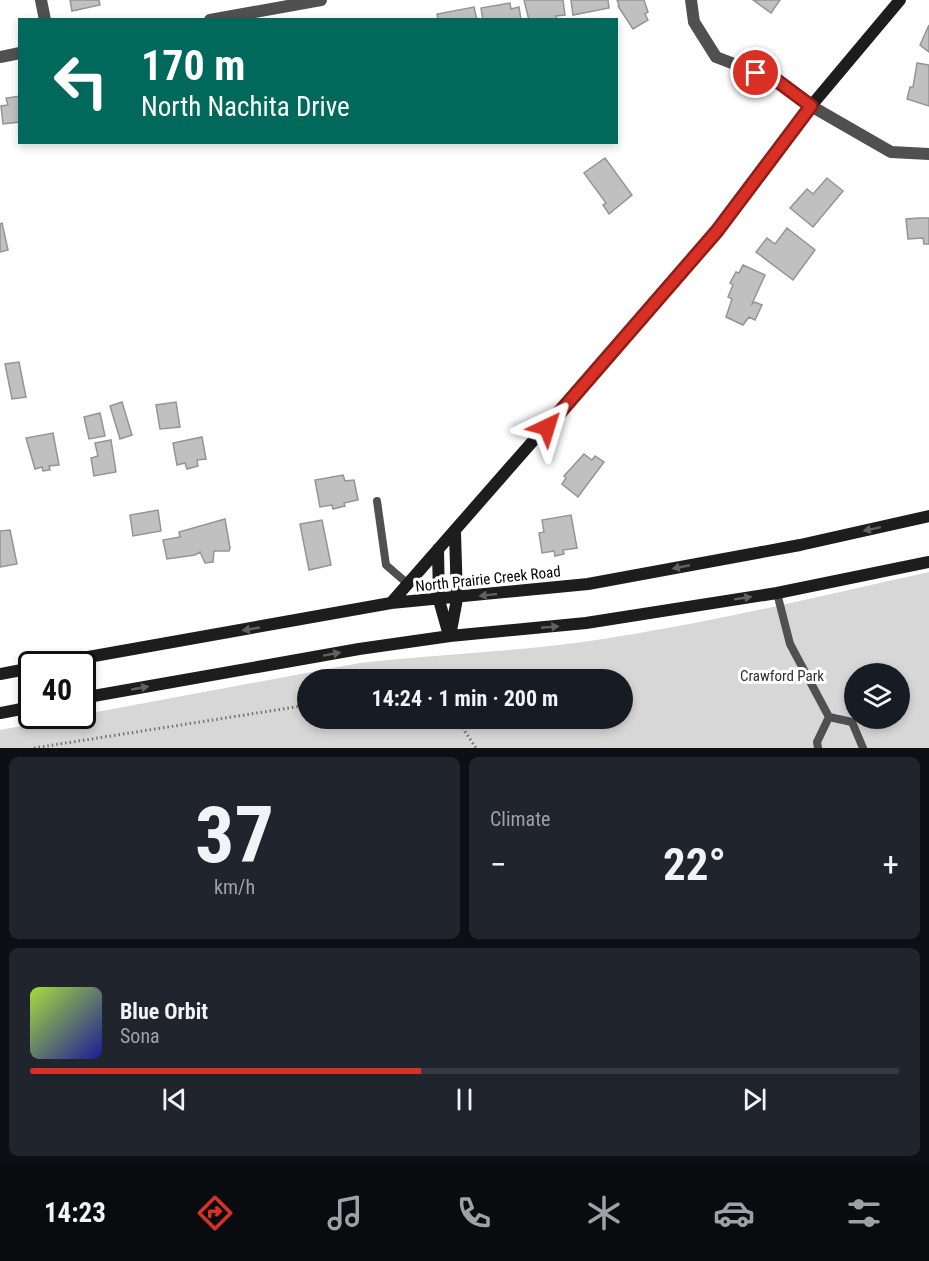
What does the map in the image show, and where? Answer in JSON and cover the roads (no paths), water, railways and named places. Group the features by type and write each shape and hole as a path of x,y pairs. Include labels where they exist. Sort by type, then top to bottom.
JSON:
{"main road":[{"path":"391,603 455,533 717,231 811,106 900,0"},
{"name":"North Prairie Creek Road","path":"96,655 391,603 457,599 588,585 800,545 929,516"},
{"path":"450,636 457,599 455,533"},
{"path":"438,549 439,600 450,636"},
{"path":"96,696 359,649 450,636 586,623 777,593 929,562"},
{"path":"0,674 18,671"},
{"path":"0,713 18,710"}],"street":[{"path":"41,0 45,18"},
{"path":"221,18 321,0"},
{"path":"691,0 694,22 716,57 776,80 811,106 891,152 929,154"},
{"path":"0,57 18,53"}],"lane":[{"path":"377,501 386,565 408,584"},
{"path":"777,593 790,644 829,717 852,722 863,748"},
{"path":"818,748 817,742 829,717"}],"park label":[{"name":"Crawford Park","path":"782,676"}]}
